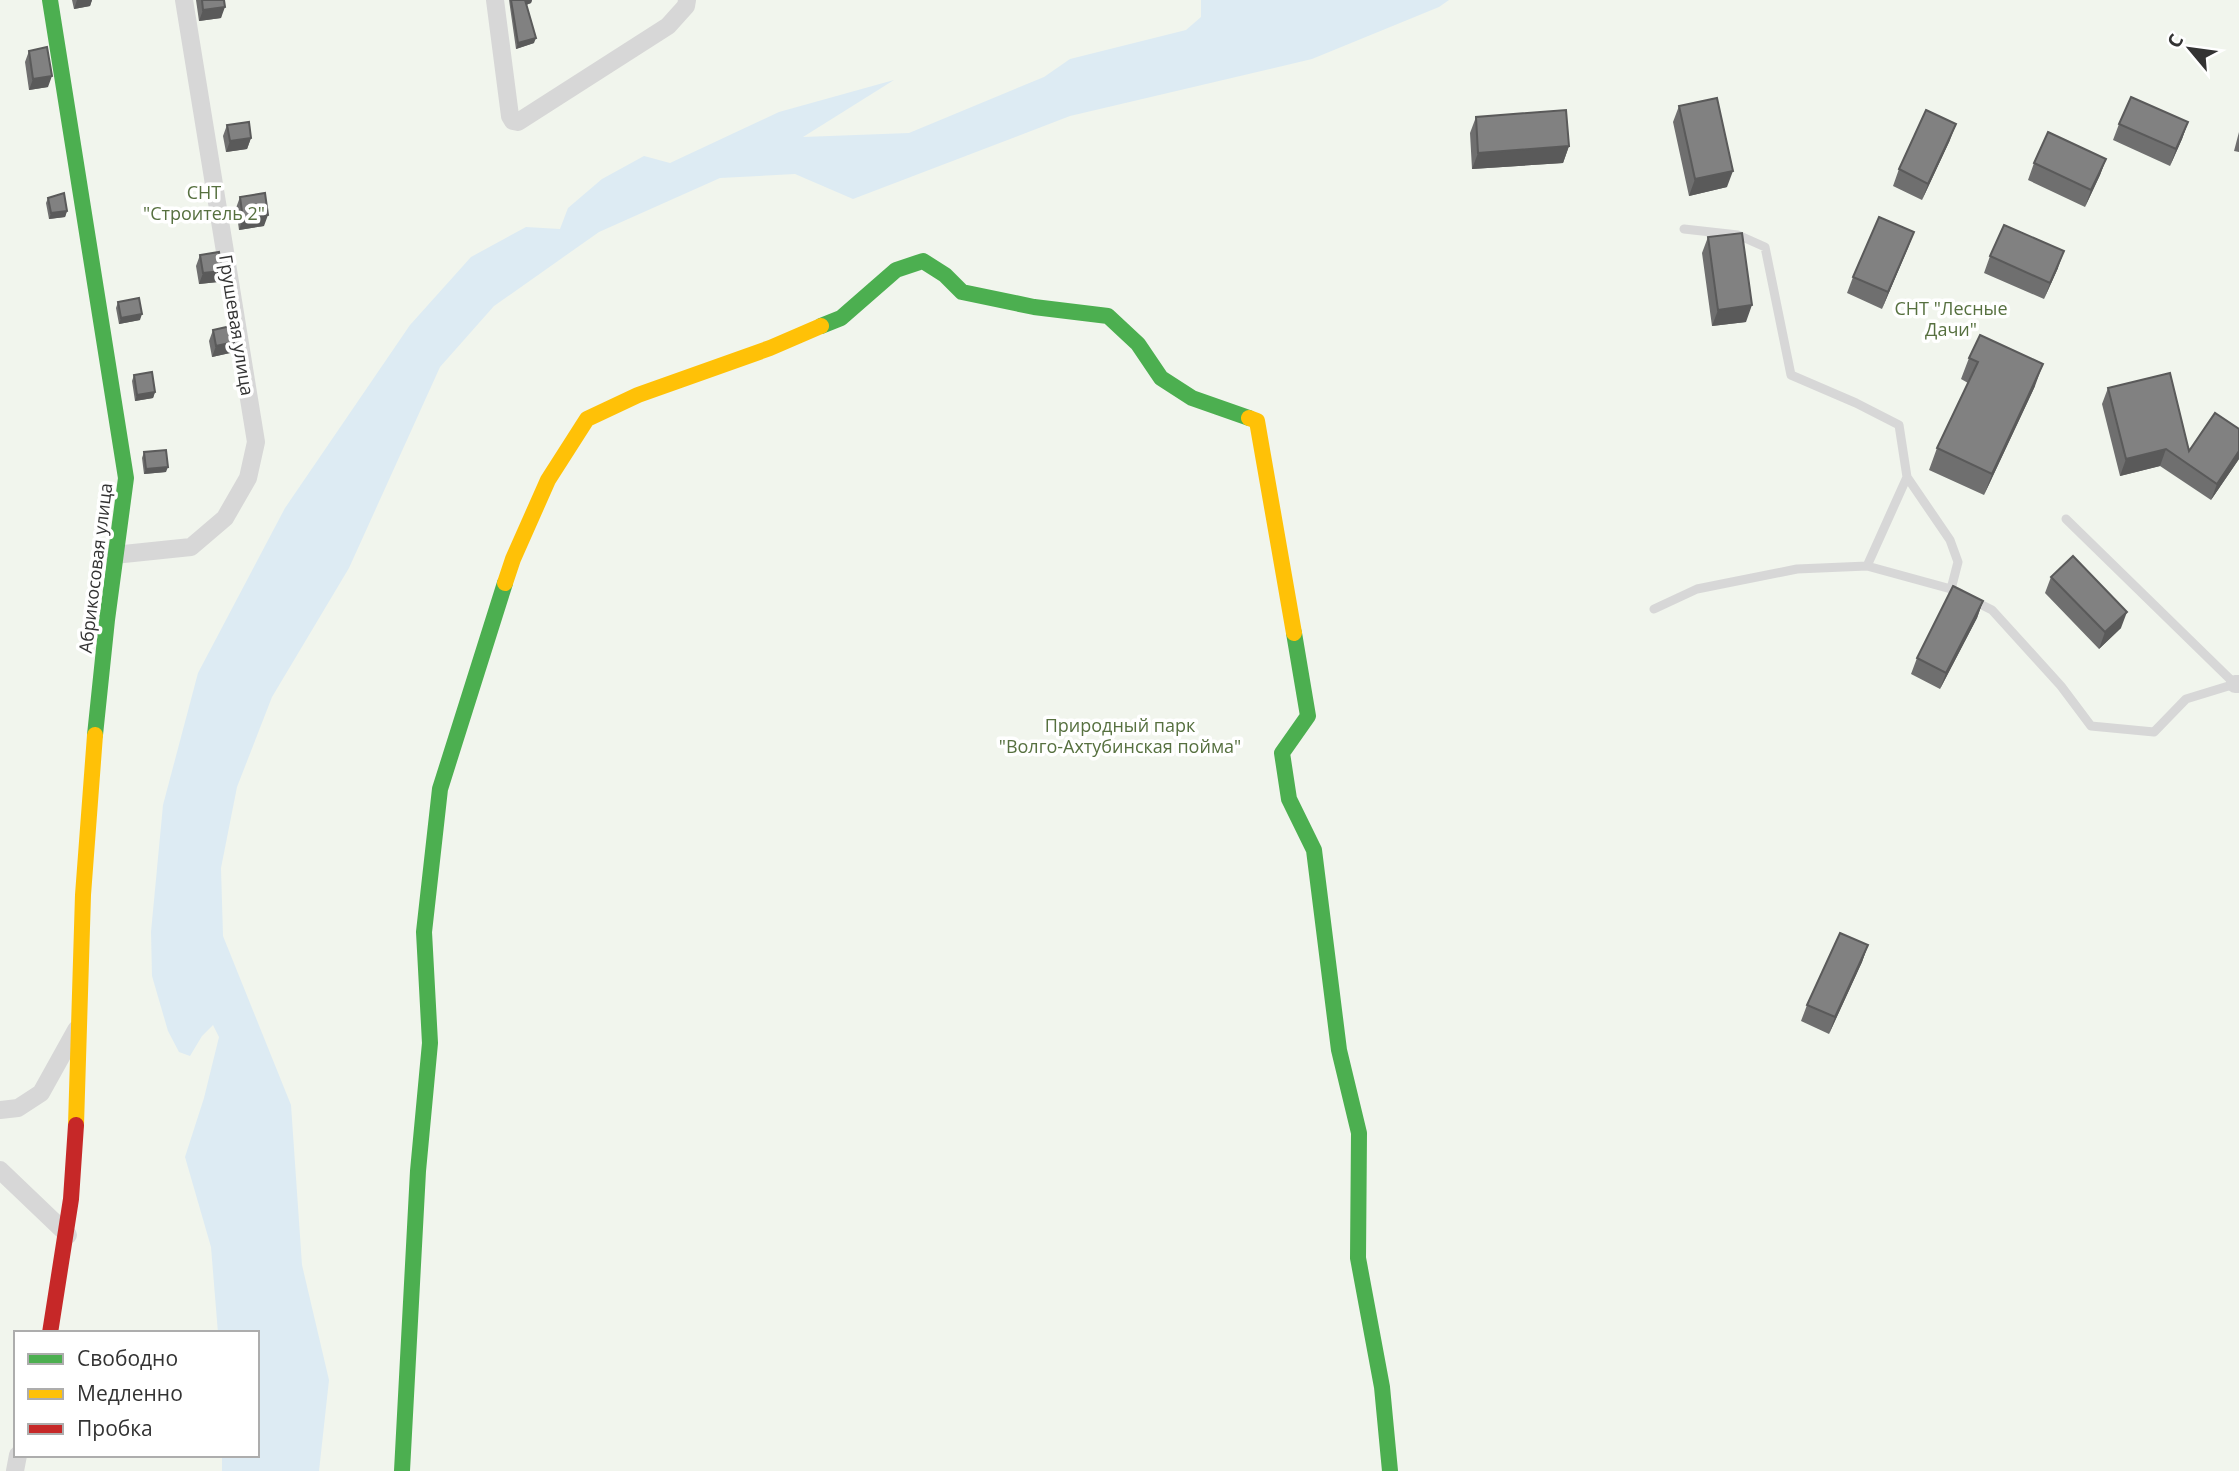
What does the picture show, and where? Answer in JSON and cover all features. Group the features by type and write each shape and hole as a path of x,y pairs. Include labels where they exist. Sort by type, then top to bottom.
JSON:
{"street":[{"name":"Абрикосовая улица","path":"50,0 125,478 96,724 85,861 75,1154 68,1235 50,1331"},
{"name":"Грушевая улица","path":"114,555 191,547 225,519 248,478 256,442 184,0"},
{"path":"495,0 510,116 513,121 518,122 668,26 686,6 687,0"},
{"path":"402,1471 418,1171 429,1044 424,932 440,789 513,559 548,480 587,419 638,395 770,348 841,318 896,270 923,261 945,275 962,292 1034,307 1108,316 1138,344 1161,378 1192,398 1258,421 1308,716 1282,754 1289,799 1314,850 1339,1050 1360,1133 1358,1258 1382,1387 1390,1471"},
{"path":"0,1110 18,1108 41,1093 81,1020"},
{"path":"0,1170 68,1235"}],"lane":[{"path":"1684,229 1738,236 1765,247 1791,375 1899,425 1907,477 1950,540 1958,562 1951,589"},
{"path":"1867,566 1907,477"},
{"path":"1654,609 1697,589 1797,569 1867,566 1951,589 1992,610 2060,686 2091,726 2154,732 2186,699 2237,684 2066,519"}],"green space":[{"name":"Природный парк \"Волго-Ахтубинская пойма\"","path":"0,0 2239,0 2239,1471 0,1471"}],"shaded area":[{"path":"1201,0 1449,0 1439,7 1312,59 1070,116 853,199 795,174 720,178 599,232 494,306 440,367 349,568 272,697 237,787 221,868 223,936 291,1105 302,1265 329,1380 319,1471 222,1471 222,1457 259,1457 259,1331 218,1331 211,1247 185,1157 204,1098 219,1037 213,1025 202,1036 190,1056 179,1052 168,1031 152,976 151,932 163,805 198,673 285,508 410,325 471,257 526,227 560,229 568,208 602,179 644,156 670,163 779,112 894,80 803,137 909,133 1044,77 1070,59 1186,30 1201,17"}],"building":[{"path":"202,0 224,0 225,7 203,10"},
{"path":"511,0 525,0 536,38 518,43"},
{"path":"47,47 52,76 33,79 29,51"},
{"path":"2131,97 2188,122 2176,149 2119,124"},
{"path":"1717,98 1733,171 1695,179 1679,106"},
{"path":"1566,110 1569,146 1478,153 1476,117"},
{"path":"1926,110 1956,124 1928,184 1899,169"},
{"path":"249,122 251,138 230,141 227,125"},
{"path":"2048,132 2106,159 2091,190 2034,163"},
{"path":"64,193 67,211 51,213 48,198"},
{"path":"265,193 268,215 243,219 240,197"},
{"path":"1879,217 1914,232 1888,292 1853,277"},
{"path":"2004,225 2064,251 2050,283 1990,256"},
{"path":"1742,233 1752,305 1718,310 1708,237"},
{"path":"219,252 222,271 203,273 200,255"},
{"path":"139,298 142,314 121,318 118,302"},
{"path":"231,326 234,342 216,346 213,330"},
{"path":"1980,335 2043,364 1992,474 1937,448 1978,362 1969,358"},
{"path":"152,372 155,392 137,395 134,375"},
{"path":"2170,373 2189,451 2215,413 2239,429 2239,451 2217,484 2166,449 2126,459 2108,388"},
{"path":"166,450 168,467 146,469 144,452"},
{"path":"2073,556 2127,612 2105,632 2051,577"},
{"path":"1953,586 1983,601 1946,673 1917,658"},
{"path":"1840,933 1868,945 1835,1017 1807,1005"}],"traffic: fast":[{"path":"50,0 126,478 95,735"},
{"path":"821,326 841,318 896,270 923,261 945,275 962,292 1034,307 1108,316 1138,344 1161,378 1192,398 1249,418"},
{"path":"402,1471 418,1171 430,1043 424,932 440,789 505,583"},
{"path":"1294,633 1308,716 1282,753 1289,799 1314,850 1339,1050 1359,1133 1358,1258 1382,1387 1390,1471"}],"traffic: slow":[{"path":"505,583 548,480 587,419 638,395 770,348 821,326"},
{"path":"1249,418 1257,421 1294,633"},
{"path":"76,1125 83,895 95,735"}],"traffic: jam":[{"path":"50,1331 71,1199 76,1125"}],"park label":[{"name":"СНТ \"Строитель 2\"","path":"204,202"},
{"name":"СНТ \"Лесные Дачи\"","path":"1951,318"}]}
